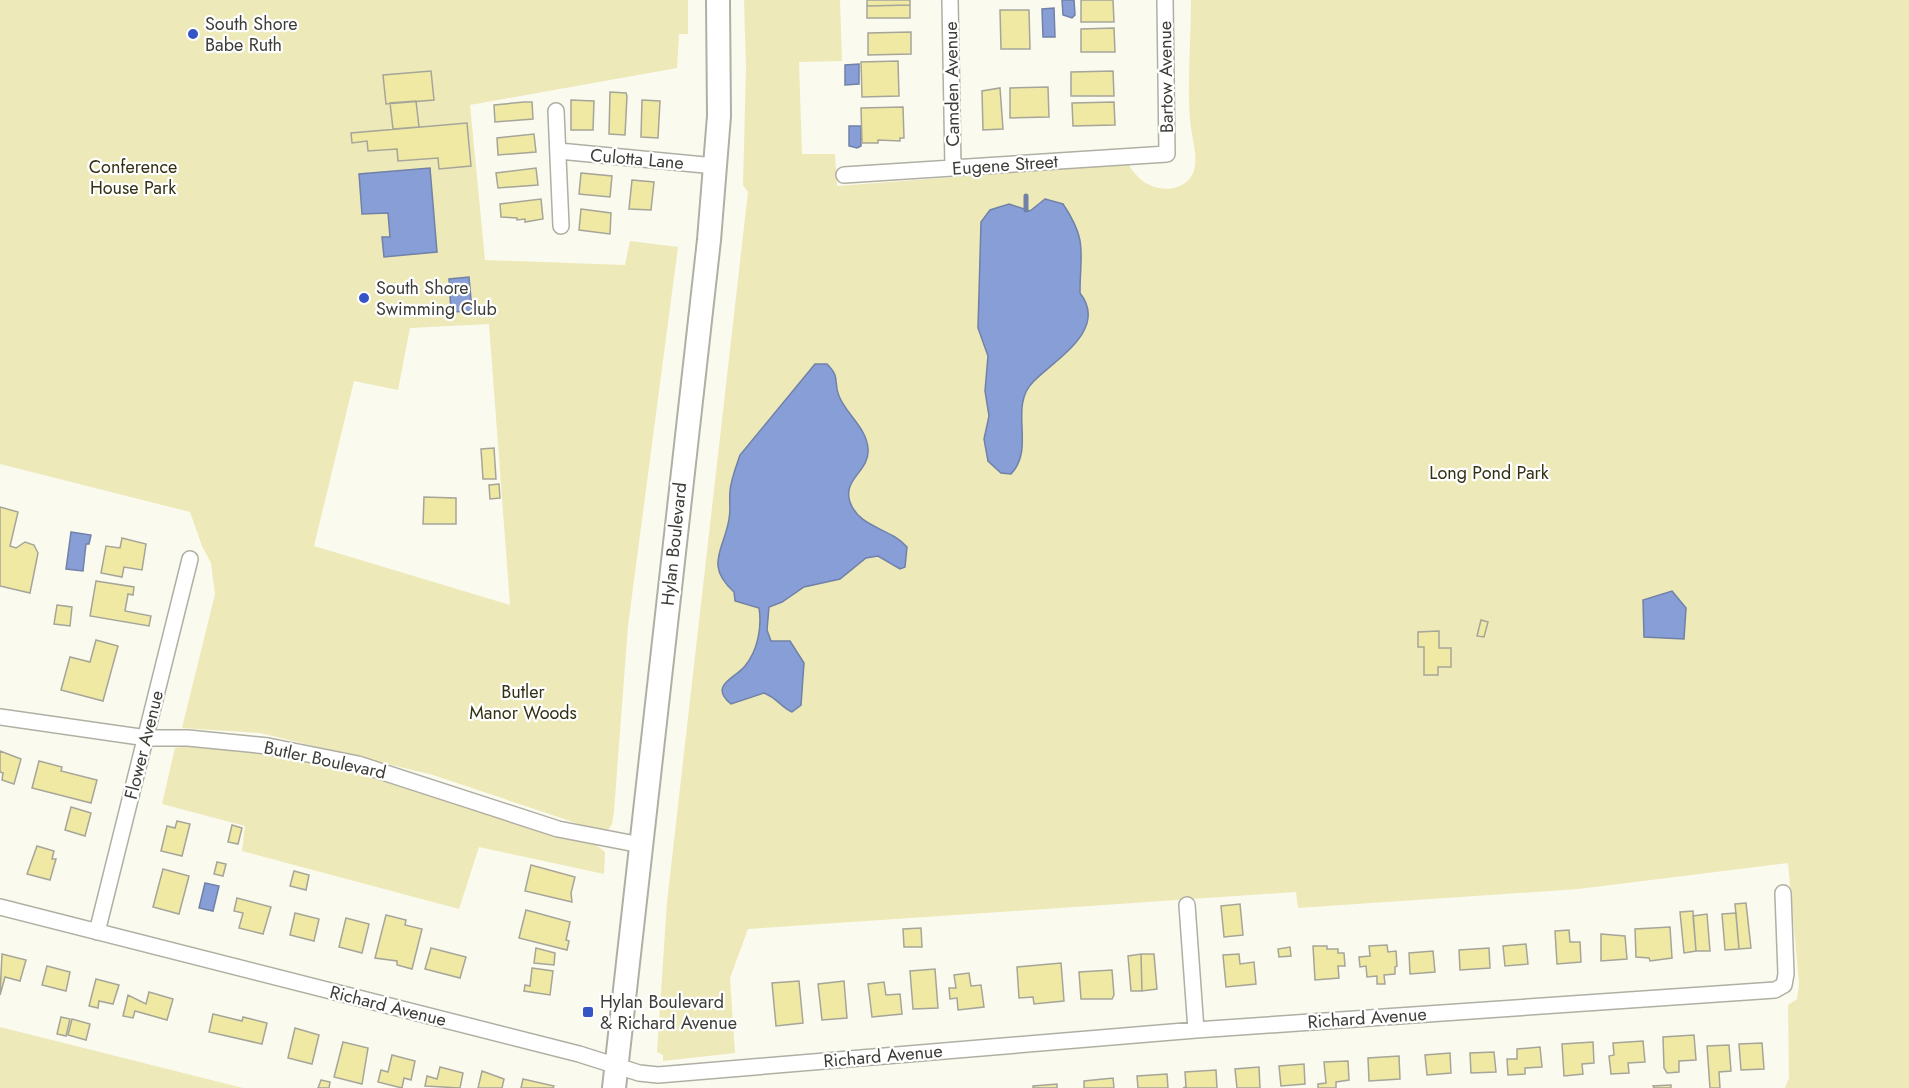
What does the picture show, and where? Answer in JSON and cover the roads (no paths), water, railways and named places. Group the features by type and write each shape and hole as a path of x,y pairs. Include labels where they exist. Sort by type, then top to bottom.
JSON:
{"main road":[{"name":"Hylan Boulevard","path":"615,1077 716,166 719,107 718,0"}],"street":[{"name":"Camden Avenue","path":"950,0 953,168"},
{"name":"Bartow Avenue","path":"1165,0 1167,154"},
{"path":"556,111 561,226"},
{"name":"Culotta Lane","path":"559,151 716,166"},
{"name":"Eugene Street","path":"844,175 1167,154"},
{"name":"Flower Avenue","path":"97,932 190,559"},
{"name":"Butler Boulevard","path":"0,717 147,738 188,738 268,746 358,764 558,829 641,845"},
{"name":"Richard Avenue","path":"0,907 579,1054 615,1077 1196,1030 1775,990 1784,985 1786,974 1783,893"},
{"path":"1187,905 1196,1030"}],"water":[{"path":"1062,0 1074,0 1075,15 1072,18 1063,15"},
{"path":"1054,8 1055,37 1043,37 1042,9"},
{"path":"859,64 859,84 845,85 845,65"},
{"path":"849,126 861,126 861,146 857,148 849,146"},
{"path":"430,168 437,252 384,257 382,237 390,237 388,213 362,214 359,174"},
{"path":"1045,199 1063,204 1076,228 1081,247 1080,293 1087,307 1088,319 1075,343 1033,382 1026,392 1018,464 1011,474 1001,473 988,461 984,439 989,416 985,391 988,356 978,328 981,222 990,210 1009,204 1030,211"},
{"path":"469,277 472,311 451,312 449,279"},
{"path":"815,364 827,364 831,369 842,403 867,441 867,457 850,487 850,502 860,517 907,547 905,567 900,569 878,556 866,558 840,579 804,587 782,602 769,607 767,630 771,641 790,641 804,663 801,705 792,712 764,693 731,704 722,692 723,687 749,660 756,646 760,623 759,608 735,601 734,592 720,574 718,565 718,557 730,516 731,482 740,455"},
{"path":"71,532 91,535 89,544 86,544 83,571 66,569"},
{"path":"1672,591 1686,608 1684,639 1644,637 1643,600"},
{"path":"205,883 219,886 213,911 199,908"}],"waterway":[{"path":"1026,196 1026,210"}],"place":[{"name":"South Shore Babe Ruth","path":"193,34"},
{"name":"South Shore Swimming Club","path":"364,298"},
{"name":"Hylan Boulevard & Richard Avenue","path":"588,1012"}],"park label":[{"name":"Conference House Park","path":"133,177"},
{"name":"Long Pond Park","path":"1489,473"},
{"name":"Butler Manor Woods","path":"523,702"}]}
